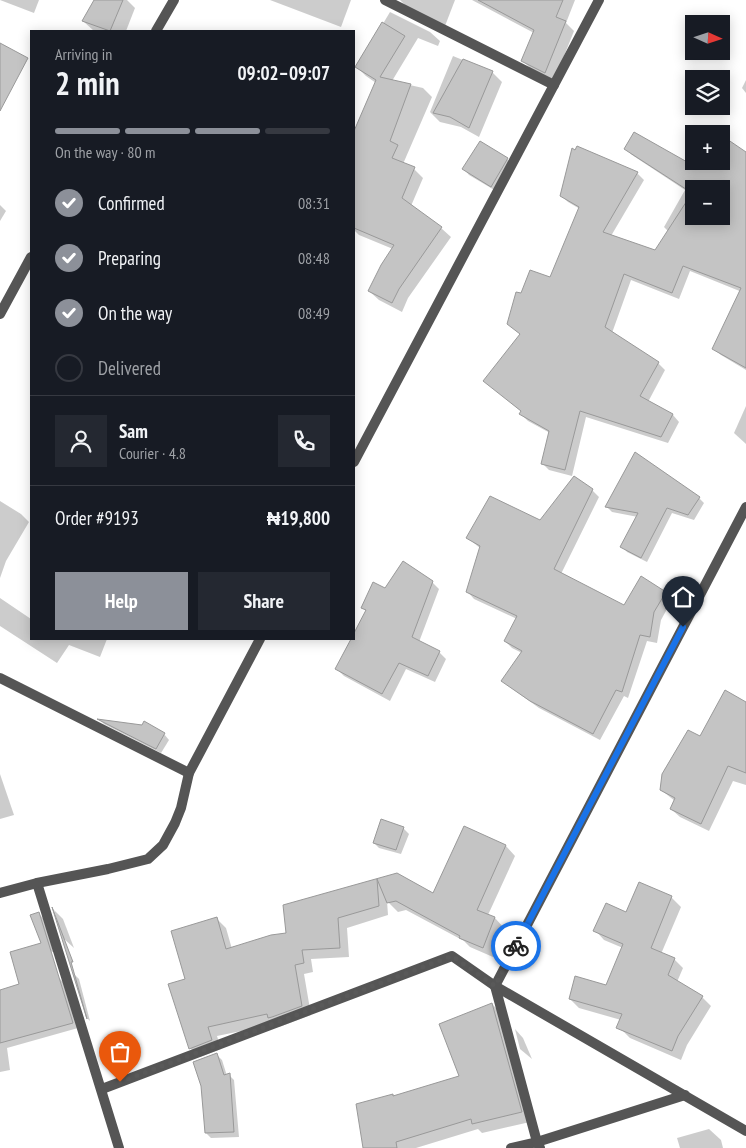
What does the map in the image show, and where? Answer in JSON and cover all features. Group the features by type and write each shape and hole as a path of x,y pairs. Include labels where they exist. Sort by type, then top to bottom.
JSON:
{"street":[{"path":"157,30 174,0"},
{"path":"385,0 554,85"},
{"path":"355,460 599,0"},
{"path":"0,314 30,259"},
{"path":"538,1145 495,986 746,507"},
{"path":"0,892 148,859 163,845 181,808 189,773 259,640"},
{"path":"0,678 189,773"},
{"path":"37,883 120,1148"},
{"path":"102,1089 452,956 495,986 746,1131"},
{"path":"511,1148 538,1145 684,1095"}],"building":[{"path":"94,0 123,0 110,30 82,21"},
{"path":"478,0 563,0 556,17 566,21 545,73 521,61 534,30"},
{"path":"382,22 405,36 380,77 411,84 390,141 398,145 392,158 415,167 402,198 442,227 399,289 392,303 368,291 394,245 355,228 355,129 376,80 355,67"},
{"path":"0,43 28,58 0,111"},
{"path":"463,59 493,71 469,128 450,117 433,113"},
{"path":"634,132 685,161 685,170 730,170 730,141 746,152 746,368 712,349 741,288 683,266 672,293 624,274 605,327 659,362 640,396 673,414 661,437 580,411 565,470 541,464 549,431 519,414 521,411 483,381 520,334 507,324 516,292 521,293 530,270 550,277 579,207 560,196 572,148 575,150 577,146 638,172 603,232 655,250 685,204 685,225 730,225 730,180 685,180 685,188 624,149"},
{"path":"480,141 508,158 491,187 462,169"},
{"path":"635,452 700,497 688,515 667,508 641,558 620,547 638,513 605,507"},
{"path":"574,476 593,489 554,569 624,605 641,576 666,592 654,612 650,637 640,635 622,692 616,690 593,734 530,701 501,681 522,651 504,641 517,616 466,592 480,546 466,538 490,496 540,520"},
{"path":"403,561 433,581 412,637 440,651 428,676 399,663 382,694 335,669 350,640 355,640 355,631 366,610 361,608 373,582 385,588"},
{"path":"725,690 746,702 746,773 728,766 701,824 670,809 675,798 660,790 662,774 688,730 700,736"},
{"path":"97,719 142,725 144,721 165,733 156,749"},
{"path":"381,819 404,827 396,850 373,843"},
{"path":"464,826 506,845 477,910 495,917 483,948 459,938 460,936 396,901 387,903 377,879 379,906 338,918 340,948 302,950 304,963 295,965 302,1006 268,1018 267,1014 208,1027 212,1040 189,1049 168,984 185,979 171,931 217,917 226,949 271,935 286,933 283,905 397,873 433,893"},
{"path":"639,882 672,896 651,948 675,958 668,975 703,996 678,1036 672,1051 616,1028 622,1014 569,999 575,976 606,985 623,944 593,931 606,903 626,912"},
{"path":"52,907 73,962 71,962 87,1019"},
{"path":"39,912 73,1023 0,1043 0,990 19,984 10,952 41,943 30,915"},
{"path":"492,1003 522,1112 472,1124 471,1119 396,1142 397,1148 363,1148 356,1104 393,1094 393,1096 459,1076 439,1024"},
{"path":"217,1053 224,1075 230,1073 234,1132 205,1133 201,1086 193,1062"}],"way so far":[{"path":"120,1082 452,956 495,986 516,946"}],"route":[{"path":"516,946 683,627"}]}
